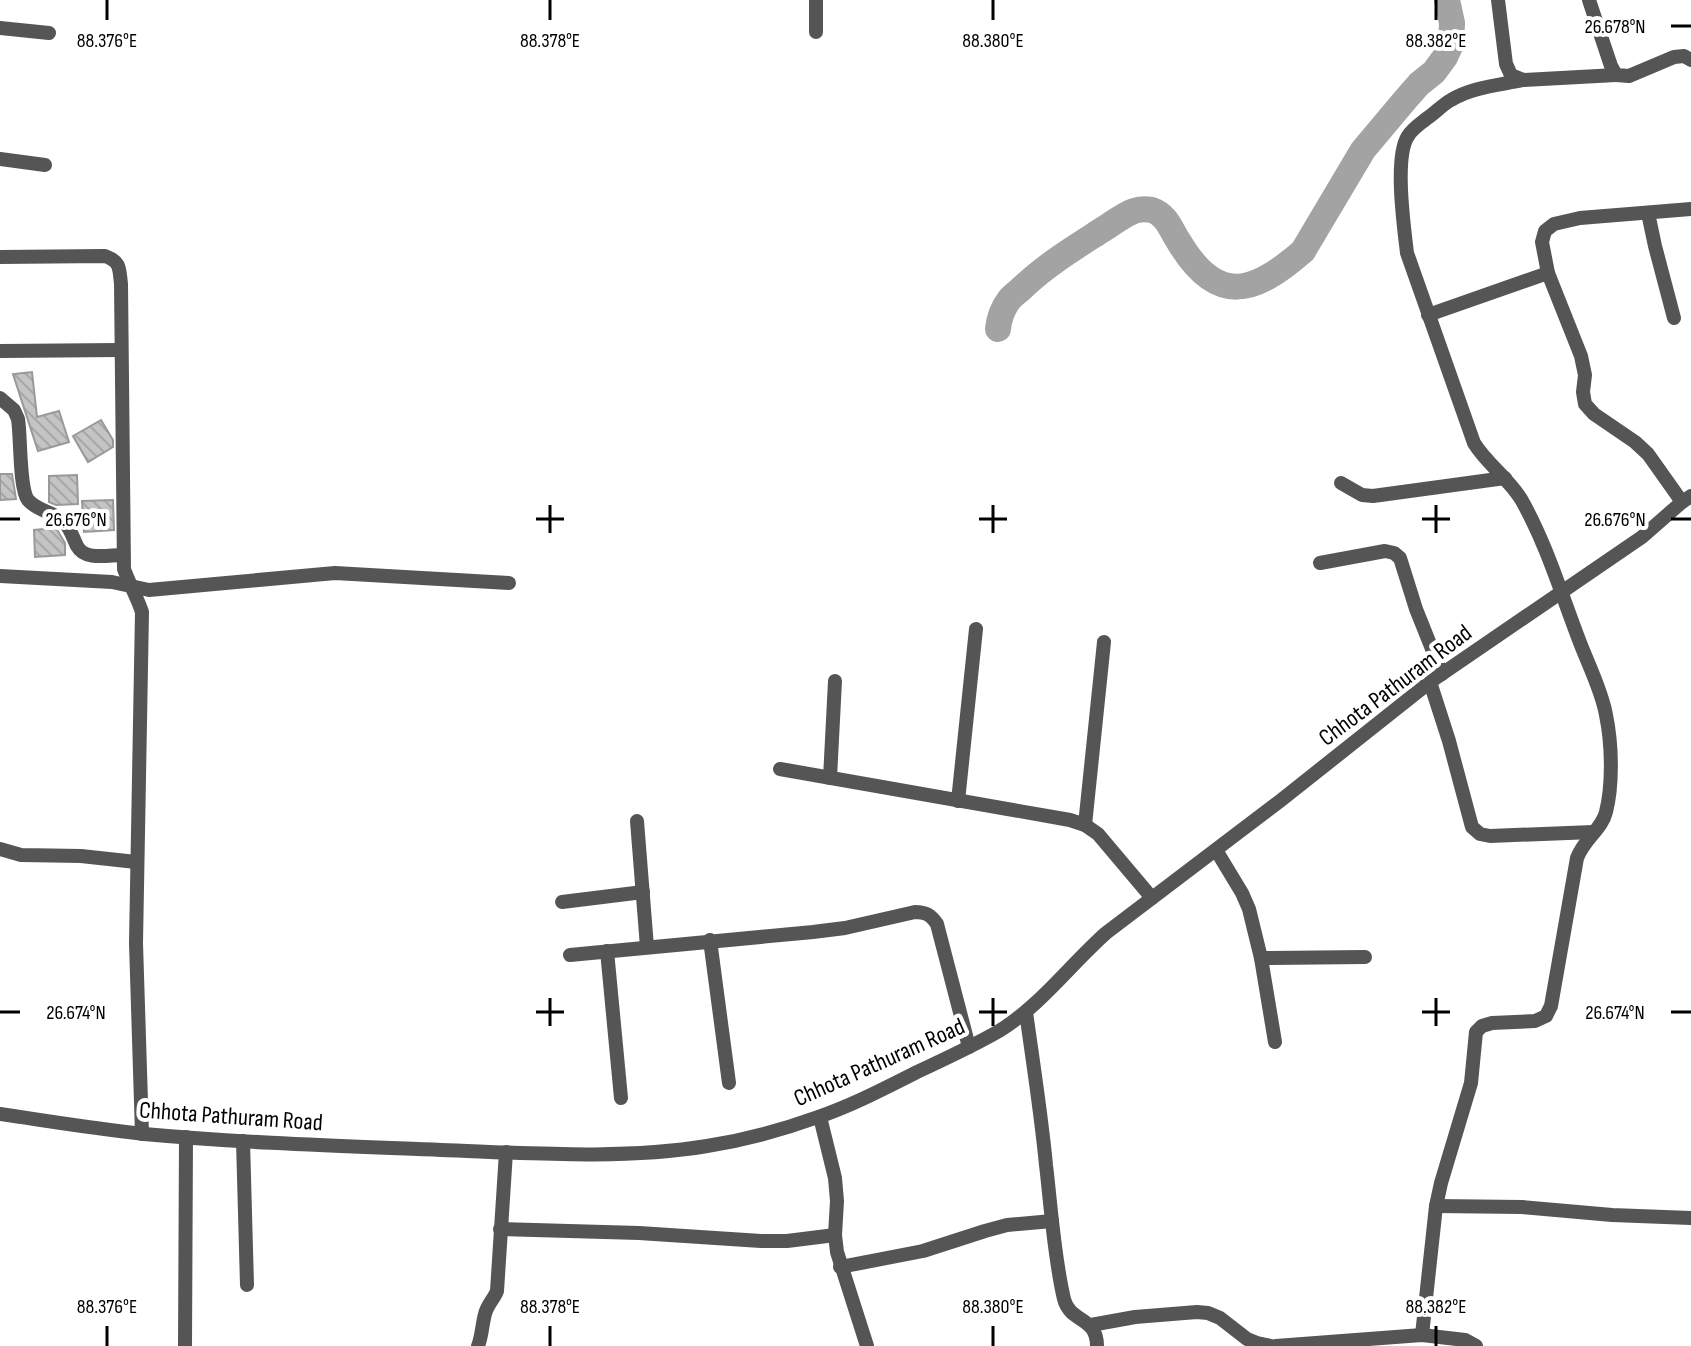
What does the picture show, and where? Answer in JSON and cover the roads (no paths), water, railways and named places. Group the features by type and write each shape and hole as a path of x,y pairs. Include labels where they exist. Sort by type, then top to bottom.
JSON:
{"street":[{"path":"816,0 816,32"},
{"path":"1498,0 1506,64 1511,75 1523,80"},
{"path":"1589,0 1616,75"},
{"path":"0,28 49,33"},
{"path":"1422,1335 1436,1206 1471,1083 1476,1032 1492,1023 1535,1021 1546,1016 1551,1006 1577,858 1583,843 1605,816 1611,769 1606,712 1561,592 1519,496 1474,443 1407,253 1401,169 1404,146 1407,136 1450,100 1461,95 1523,80 1629,76 1674,57 1689,55"},
{"path":"0,159 45,165"},
{"path":"1686,499 1648,454 1585,404 1585,375 1581,356 1548,273 1542,242 1545,231 1554,224 1580,218 1691,209"},
{"path":"1648,213 1674,318"},
{"path":"0,257 105,256 119,265 123,555 124,569 142,612 136,862 142,1134"},
{"path":"1428,315 1548,273"},
{"path":"0,351 121,350"},
{"path":"0,398 14,410 18,419 23,489 28,500 67,525 79,550 85,555 123,555"},
{"path":"1341,483 1362,495 1386,496 1505,478"},
{"name":"Chhota Pathuram Road","path":"0,1114 142,1134 243,1141 616,1154 708,1146 773,1132 820,1117 969,1047 1026,1012 1106,933 1436,678 1642,537 1686,499"},
{"path":"1320,563 1385,551 1400,558 1436,678 1472,827 1480,834 1490,836 1593,832"},
{"path":"0,576 112,582 149,590 335,573 509,583"},
{"path":"958,801 976,629"},
{"path":"1085,825 1104,642"},
{"path":"830,778 835,681"},
{"path":"780,769 1085,825 1098,834 1152,898"},
{"path":"637,821 647,947"},
{"path":"0,849 21,855 81,856 136,862"},
{"path":"1216,850 1249,909 1275,1042"},
{"path":"562,902 643,892"},
{"path":"570,955 845,928 915,912 929,914 937,924 969,1047"},
{"path":"710,940 729,1083"},
{"path":"607,951 621,1098"},
{"path":"1261,958 1365,957"},
{"path":"1026,1012 1065,1302 1072,1314 1091,1325 1097,1346"},
{"path":"820,1117 835,1178 835,1235 840,1267 867,1346"},
{"path":"185,1346 186,1137"},
{"path":"243,1141 247,1285"},
{"path":"478,1346 485,1310 497,1291 506,1152"},
{"path":"1436,1206 1522,1207 1691,1218"},
{"path":"840,1267 923,1251 1007,1225 1052,1221"},
{"path":"500,1229 761,1241 835,1235"},
{"path":"1091,1325 1135,1317 1197,1312 1220,1318 1247,1339 1273,1346 1422,1335 1465,1340 1476,1346"}],"waterway":[{"path":"998,329 1007,303 1031,280 1050,264 1136,210 1152,210 1161,215 1193,263 1222,284 1237,287 1252,284 1285,266 1303,251 1363,150 1445,57 1451,44 1452,23 1447,0"}]}
